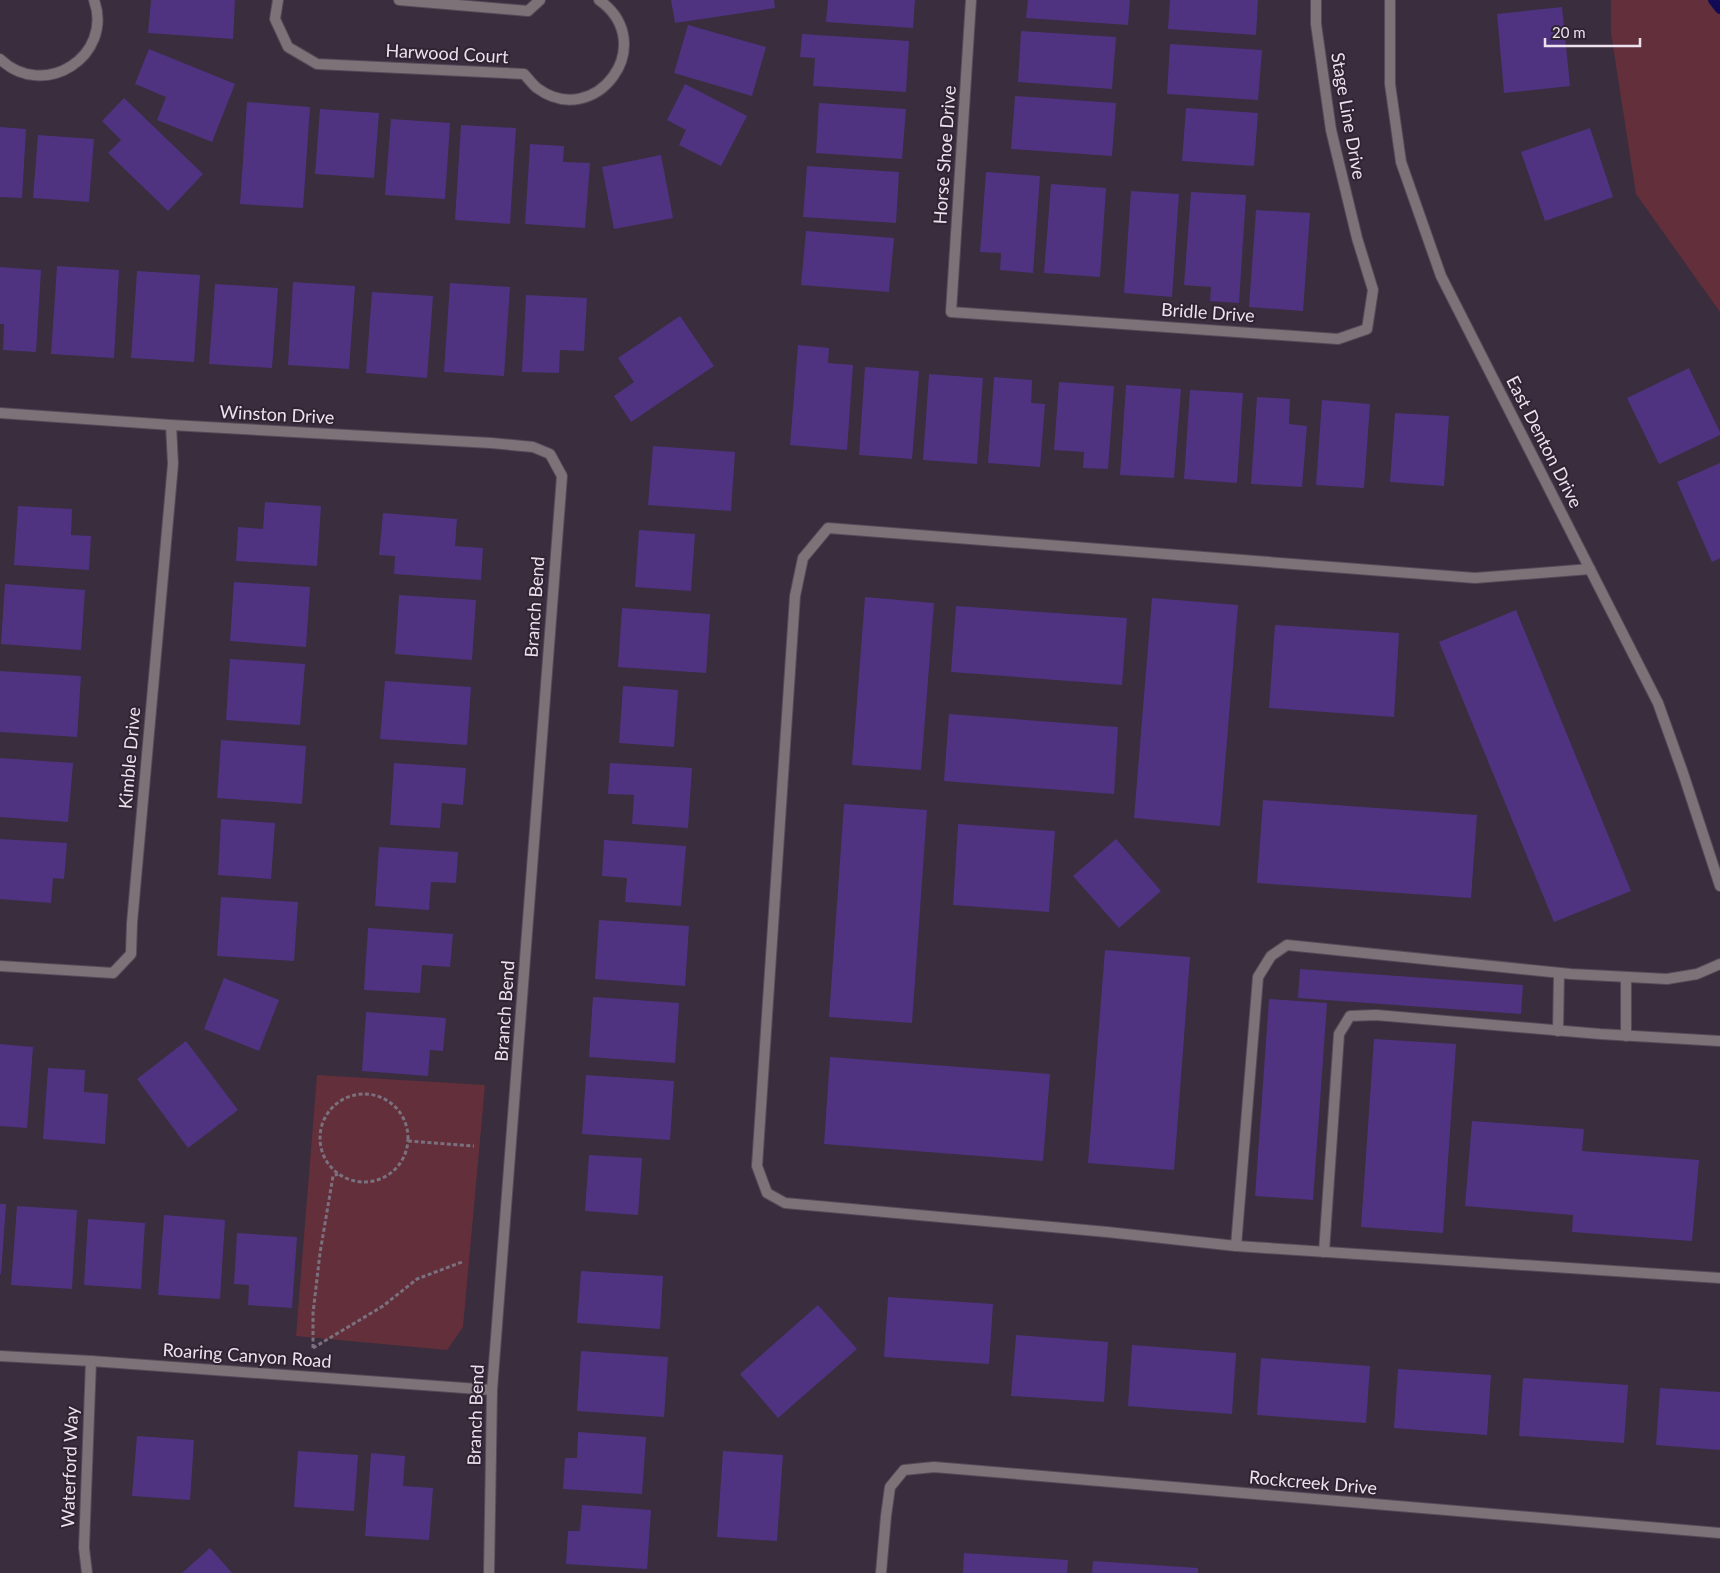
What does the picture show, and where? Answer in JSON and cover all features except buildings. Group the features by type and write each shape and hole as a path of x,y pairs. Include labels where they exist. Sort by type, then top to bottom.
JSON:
{"street":[{"path":"0,59 9,68 27,75 46,76 64,71 80,60 92,45 97,26 94,0"},
{"name":"Harwood Court","path":"278,0 275,19 288,47 317,64 524,74 536,87 551,96 570,100 587,97 603,88 616,75 623,58 624,40 619,22 608,7 599,0"},
{"path":"399,0 528,11 540,0"},
{"name":"Horse Shoe Drive","path":"951,312 971,0"},
{"name":"Stage Line Drive","path":"1316,0 1316,24 1331,130 1357,238"},
{"name":"East Denton Drive","path":"1390,0 1392,94 1401,162 1441,276 1658,703 1720,886"},
{"name":"Bridle Drive","path":"951,312 1338,338 1367,329 1373,290 1357,238"},
{"name":"Winston Drive","path":"0,413 171,425 491,443 533,447 550,454"},
{"name":"Kimble Drive","path":"0,966 113,973 131,954 132,923 173,464 171,425"},
{"name":"Branch Bend","path":"489,1573 492,1390 562,476 550,454"},
{"path":"1590,569 1475,578 828,528 804,558 795,596 757,1166 767,1193 785,1203 1108,1232 1236,1246 1720,1278"},
{"path":"1236,1246 1258,978 1271,956 1287,945 1559,973 1667,979 1697,974 1720,964"},
{"path":"1558,1031 1559,973"},
{"path":"1626,977 1626,1036"},
{"path":"1324,1252 1339,1034 1350,1016 1376,1015 1558,1031 1720,1041"},
{"name":"Roaring Canyon Road","path":"0,1356 492,1390"},
{"name":"Waterford Way","path":"88,1573 84,1548 90,1361"},
{"name":"Rockcreek Drive","path":"881,1573 890,1486 904,1470 934,1467 1720,1533"}],"path":[{"path":"370,1094 384,1099 393,1105 406,1126 408,1141 404,1156 395,1169 383,1178 368,1182 352,1181 338,1174 327,1163 321,1148 320,1133 324,1118 333,1106 345,1098 370,1094"},
{"path":"408,1141 474,1146"},
{"path":"338,1174 334,1176 320,1252 313,1313 313,1348 383,1306 417,1279 462,1262"}],"shaded area":[{"path":"1611,0 1720,0 1720,312 1636,194 1611,33"},
{"path":"317,1075 485,1085 463,1327 447,1350 296,1336"}],"waterway":[{"path":"1713,0 1720,9"}]}
